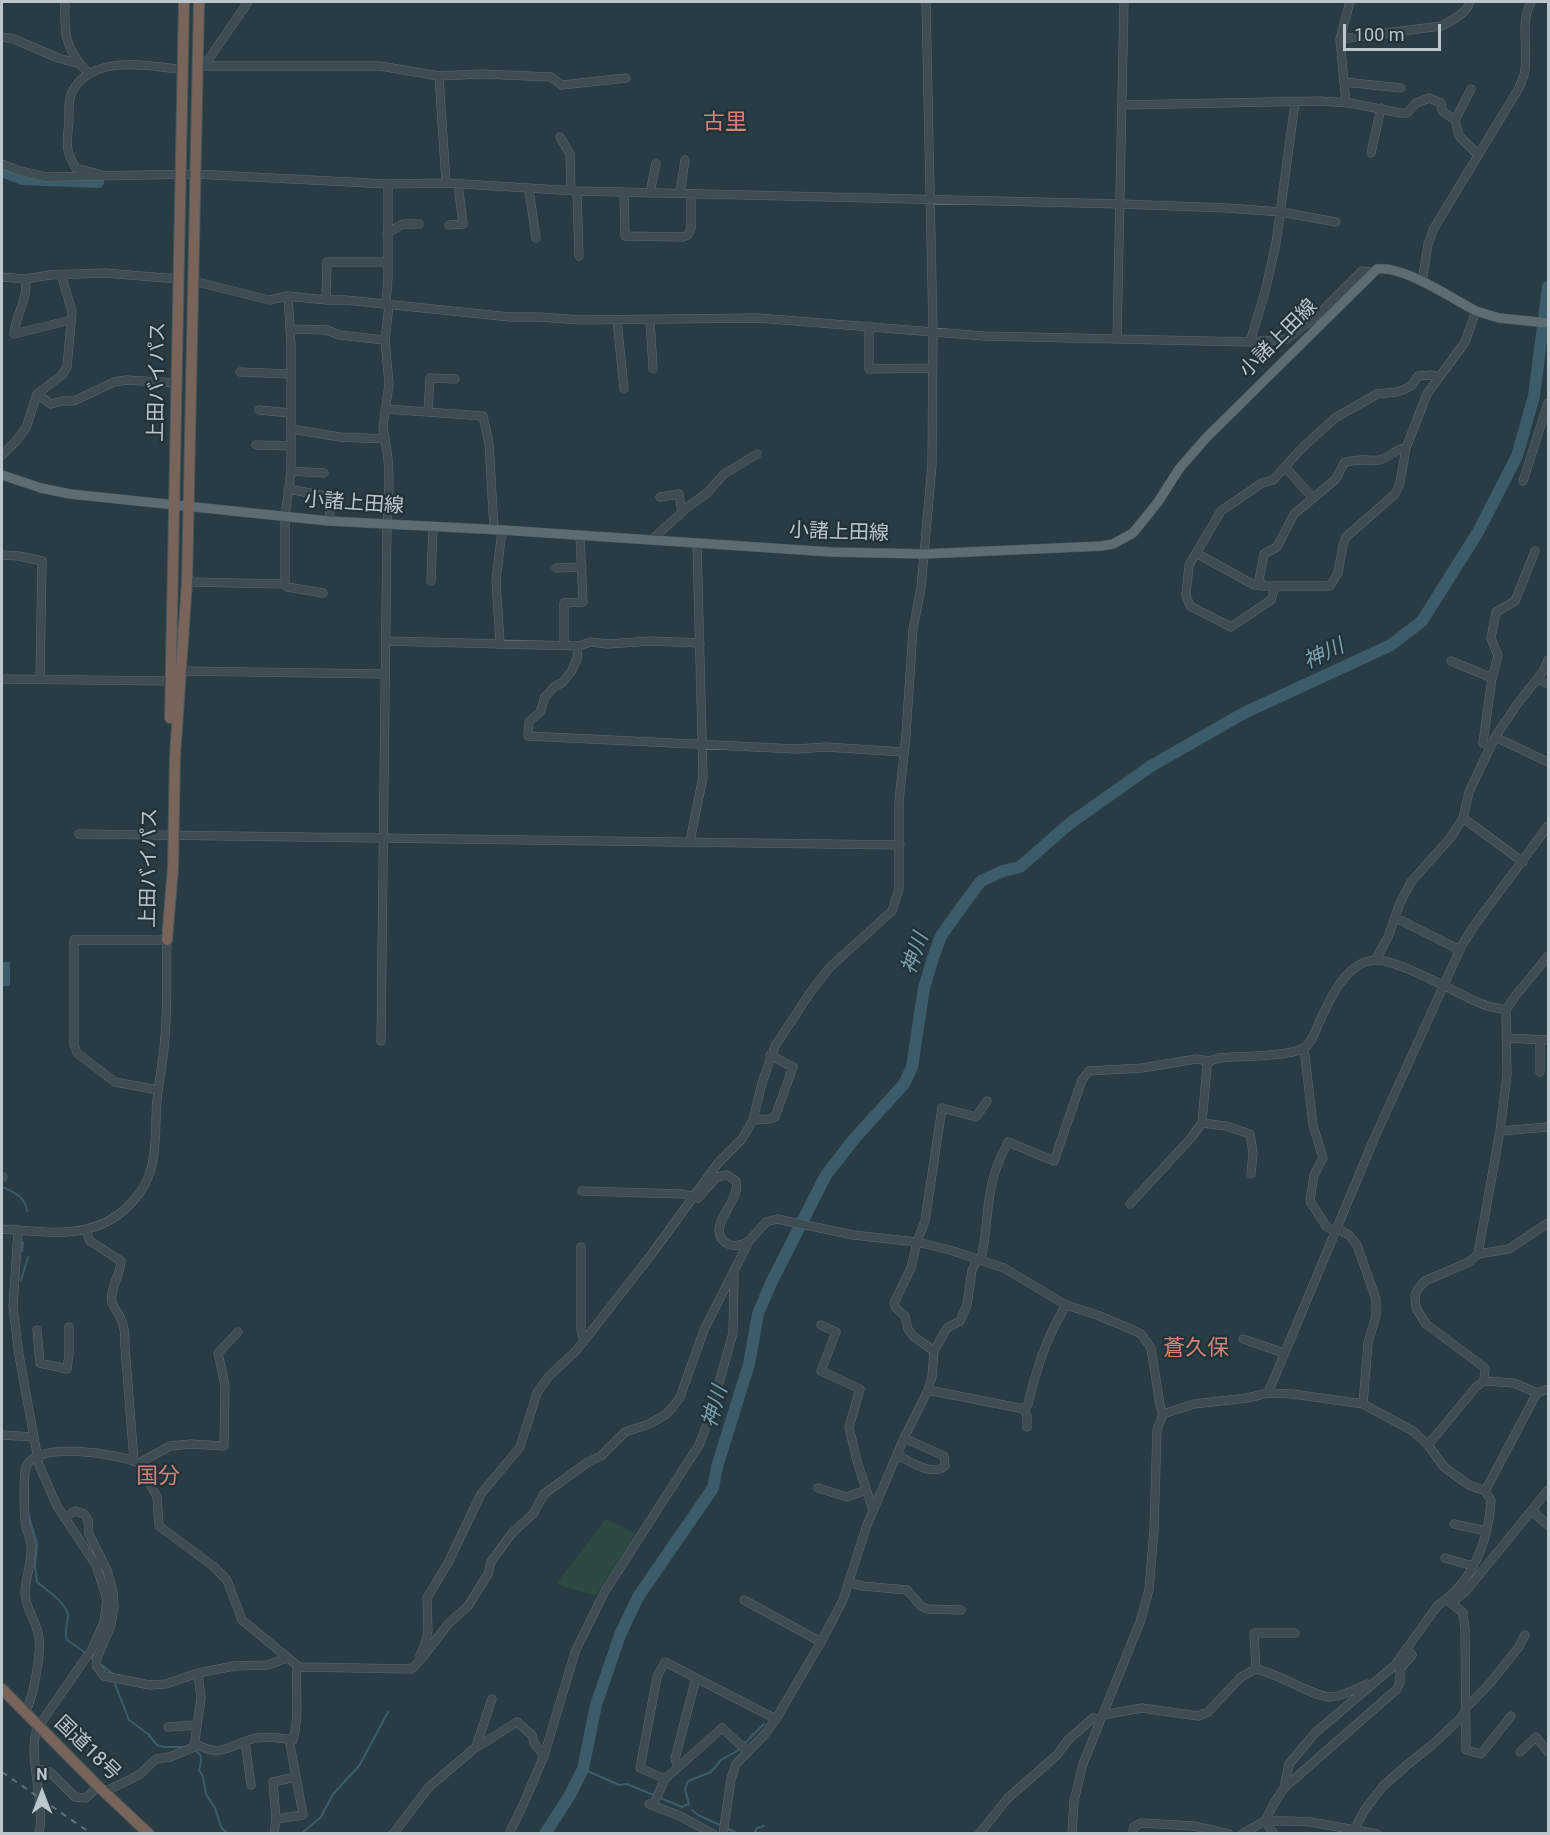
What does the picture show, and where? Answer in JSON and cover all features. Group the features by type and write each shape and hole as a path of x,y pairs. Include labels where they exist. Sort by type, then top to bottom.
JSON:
{"highway":[{"name":"上田バイパス","path":"171,835 171,681 184,2"},
{"name":"上田バイパス","path":"166,940 187,582 195,174 201,67 199,2"},
{"name":"国道18号","path":"2,1689 101,1789 149,1833"}],"main road":[{"path":"1373,272 1380,268 1390,269 1422,282 1476,311 1499,318 1548,323"},
{"name":"小諸上田線","path":"2,475 55,491 285,518 387,526 498,530 831,552 924,554 1113,544 1133,533 1179,469 1206,438 1373,272"}],"street":[{"path":"65,2 67,44 89,74"},
{"path":"201,67 248,2"},
{"path":"417,1663 428,1630 427,1598 448,1563 481,1494 520,1447 534,1401 549,1376 568,1360 584,1341 651,1255 718,1163 742,1139 753,1120 770,1055 822,977 838,959 892,911 899,889 899,801 913,629 921,588 931,476 933,331 926,2"},
{"path":"1117,339 1124,2"},
{"path":"1346,103 1340,39 1350,2"},
{"path":"1340,39 1441,26 1468,8 1470,2"},
{"path":"1422,282 1428,244 1434,228 1519,88 1525,71 1526,11 1531,2"},
{"path":"2,37 14,39 58,58 80,64"},
{"path":"101,176 97,172 76,168 66,144 71,92 89,74 107,66 146,66 183,70"},
{"path":"201,67 380,66 439,76 482,74 551,77 562,85 626,78"},
{"path":"439,76 446,183"},
{"path":"1344,82 1401,88"},
{"path":"1455,120 1471,89"},
{"path":"1122,105 1346,103 1400,113 1407,112 1416,103 1429,98 1441,103 1442,111 1455,120 1459,136 1478,155"},
{"path":"1250,342 1270,273 1281,213 1295,103"},
{"path":"1371,153 1381,108"},
{"path":"560,137 570,154 579,256"},
{"path":"680,193 685,160"},
{"path":"650,193 656,163"},
{"path":"2,164 46,177 195,174 388,184 446,183 529,190 1121,204 1227,208 1281,213 1336,222"},
{"path":"381,1041 389,481 388,454 383,427 389,384 386,340 388,184"},
{"path":"449,225 463,224 458,184"},
{"path":"529,190 536,238"},
{"path":"624,192 625,236 683,237 688,235 691,228 691,194"},
{"path":"387,233 403,224 419,224"},
{"path":"326,300 327,262 388,262"},
{"path":"194,281 269,300 288,296 346,300 499,316 617,320 758,318 984,336 1250,342 1287,339 1320,314 1362,271 1373,272"},
{"path":"2,277 25,279 61,274 105,273 178,279"},
{"path":"2,454 26,428 37,394 62,375 67,367 72,312 61,274"},
{"path":"25,279 27,294 15,321 14,334 72,320"},
{"path":"285,584 285,518 291,471 291,329 288,296"},
{"path":"1196,553 1254,585 1330,586 1338,573 1346,537 1395,494 1400,483 1406,448 1427,394 1465,342 1476,311"},
{"path":"650,319 653,369"},
{"path":"617,320 624,389"},
{"path":"869,326 869,369 932,368"},
{"path":"291,329 327,330 339,335 386,340"},
{"path":"240,372 290,374"},
{"path":"1275,587 1271,600 1231,627 1190,606 1186,595 1189,565 1221,511 1262,483 1273,480 1302,448 1335,418 1353,406 1377,394 1405,389 1412,385 1418,376 1440,377"},
{"path":"428,412 430,378 455,379"},
{"path":"37,394 51,404 74,401 114,382 126,380 176,383"},
{"path":"1523,481 1548,403"},
{"path":"385,409 483,416 489,443 498,530 496,581 500,643"},
{"path":"259,410 290,413"},
{"path":"291,429 340,437 385,439"},
{"path":"256,445 290,446"},
{"path":"1263,586 1259,580 1264,554 1277,547 1285,535 1289,521 1312,497 1336,478 1344,463 1354,459 1379,460 1390,456 1400,448 1406,448"},
{"path":"651,540 707,493 724,474 757,454"},
{"path":"1285,467 1312,497"},
{"path":"291,471 324,473"},
{"path":"288,489 331,496 329,521"},
{"path":"660,497 679,494 682,512"},
{"path":"431,581 433,527"},
{"path":"564,645 564,603 583,602 580,535"},
{"path":"690,841 702,788 697,543"},
{"path":"1491,746 1483,743 1492,678 1498,656 1491,638 1496,612 1515,601 1535,551"},
{"path":"2,555 42,561 40,679"},
{"path":"556,568 582,567"},
{"path":"187,582 285,584 287,587 323,593"},
{"path":"386,641 578,646 591,642 700,644"},
{"path":"578,646 577,658 571,672 545,697 540,712 529,722 528,736 904,752"},
{"path":"1376,959 1411,882 1451,837 1462,818 1469,792 1495,736 1537,679 1548,660"},
{"path":"1451,662 1492,678"},
{"path":"180,671 385,674"},
{"path":"2,679 171,681"},
{"path":"1537,679 1548,684"},
{"path":"1495,736 1548,762"},
{"path":"1462,818 1523,862"},
{"path":"1268,1393 1374,1139 1442,986 1474,926 1548,826"},
{"path":"79,834 900,845"},
{"path":"1396,918 1460,950"},
{"path":"2,1229 61,1233 86,1231 120,1215 146,1184 154,1157 154,1128 165,1038 166,940 74,940 74,1045 77,1053 115,1082 158,1090"},
{"path":"1478,1254 1500,1131 1507,1075 1506,1010 1548,956"},
{"path":"723,1833 736,1764 776,1719 843,1600 873,1511 904,1438 928,1390 932,1377 934,1351 947,1328 960,1321 967,1305 972,1270 981,1259 984,1246 996,1166 1008,1143 1054,1161 1084,1075 1095,1071 1142,1068 1196,1059 1210,1061 1218,1058 1278,1054 1304,1048 1310,1042 1327,1004 1339,985 1355,966 1376,959 1393,962 1483,1005 1506,1010"},
{"path":"1506,1038 1544,1040 1540,1072"},
{"path":"1304,1048 1313,1125 1323,1158 1314,1175 1310,1202 1326,1226 1348,1235 1357,1245 1376,1299 1376,1316 1368,1343 1363,1404"},
{"path":"753,1120 775,1117 793,1067 770,1055"},
{"path":"1130,1204 1202,1123 1207,1066 1210,1061"},
{"path":"934,1351 913,1336 908,1329 905,1317 893,1306 911,1268 916,1242 929,1205 942,1108 976,1117 987,1101"},
{"path":"1202,1123 1226,1126 1250,1134 1253,1153 1251,1174"},
{"path":"1500,1131 1548,1127"},
{"path":"582,1191 683,1194 699,1198 717,1177 731,1176 736,1181 737,1191 720,1222 719,1234 725,1243 730,1245 738,1246 749,1241"},
{"path":"86,1231 90,1241 121,1261 112,1301 126,1332 125,1347 137,1462 157,1497 159,1526 213,1566 227,1580 242,1620 297,1666 412,1669 448,1624 468,1605 488,1574 491,1562 516,1527 533,1514 544,1494 600,1456 625,1432 649,1424 665,1415 673,1407 680,1397 704,1330 749,1241 766,1222 777,1219 834,1231 916,1242 981,1259 1004,1268 1066,1305 1133,1330 1147,1341 1154,1357 1163,1414 1157,1430 1154,1530 1149,1590 1140,1622 1083,1764 1074,1801 1072,1833"},
{"path":"1428,1445 1484,1381 1485,1368 1426,1324 1416,1308 1415,1295 1425,1281 1469,1262 1478,1254 1509,1249 1548,1223"},
{"path":"18,1230 13,1306 38,1457 49,1490 96,1564 106,1593 104,1622 92,1649 38,1727 33,1738 41,1812 39,1833"},
{"path":"582,1247 581,1330 584,1341"},
{"path":"509,1833 544,1756 575,1652 605,1591 699,1445 708,1422 733,1333 734,1273"},
{"path":"1024,1409 1028,1404 1042,1350 1066,1305"},
{"path":"822,1325 836,1332 821,1371 860,1389 849,1427 873,1511"},
{"path":"37,1330 40,1363 67,1369 69,1327"},
{"path":"25,1713 32,1697 40,1644 38,1629 26,1603 25,1593 32,1553 25,1524 26,1469 31,1461 54,1451 94,1452 137,1462 170,1446 190,1444 224,1446 225,1385 218,1353 238,1332"},
{"path":"1242,1339 1284,1353"},
{"path":"1484,1381 1514,1383 1537,1393"},
{"path":"1485,1491 1537,1393 1548,1389"},
{"path":"928,1390 1024,1409"},
{"path":"1163,1414 1194,1404 1268,1393 1293,1394 1363,1404 1413,1431 1453,1475 1485,1491 1491,1500 1480,1554 1449,1601"},
{"path":"1024,1409 1027,1416 1027,1427"},
{"path":"2,1435 34,1437"},
{"path":"897,1455 927,1469 941,1469 945,1466 944,1456 904,1438"},
{"path":"818,1488 847,1497 866,1490"},
{"path":"1284,1788 1289,1764 1315,1733 1395,1665 1438,1605 1466,1591 1548,1490"},
{"path":"65,1517 75,1511 84,1514 88,1520 89,1534 111,1581 113,1615 97,1658 98,1669 104,1676 150,1685 166,1684 198,1673 234,1666 268,1665 287,1658"},
{"path":"1532,1511 1548,1525"},
{"path":"1454,1524 1486,1531"},
{"path":"1445,1558 1473,1566"},
{"path":"850,1583 908,1590 921,1606 927,1609 961,1610"},
{"path":"744,1600 821,1642"},
{"path":"1449,1601 1462,1613 1465,1629 1466,1750 1481,1754 1511,1716"},
{"path":"1256,1669 1254,1633 1295,1634"},
{"path":"1353,1832 1364,1811 1383,1786 1462,1717 1467,1707 1491,1683 1518,1648 1525,1635"},
{"path":"1265,1821 1284,1788 1397,1689 1400,1682 1400,1669 1412,1655 1406,1649"},
{"path":"665,1779 640,1768 657,1677 665,1662 776,1719"},
{"path":"195,1743 209,1751 224,1750 266,1737 292,1740 297,1717 295,1687 297,1666"},
{"path":"979,1833 1008,1798 1057,1755 1068,1740 1093,1718 1142,1708 1198,1716 1208,1712 1241,1677 1256,1669 1328,1697 1375,1682"},
{"path":"37,1768 50,1772 75,1797 86,1798 101,1789 140,1775 156,1760 194,1748 201,1698 198,1673"},
{"path":"678,1767 675,1759 696,1678"},
{"path":"476,1747 492,1699"},
{"path":"393,1833 429,1787 476,1747 517,1722 532,1735 534,1743 544,1756"},
{"path":"168,1727 197,1725"},
{"path":"713,1833 680,1816 651,1805 665,1779 722,1728 747,1751"},
{"path":"1520,1752 1536,1737 1548,1752"},
{"path":"276,1819 303,1815 289,1739"},
{"path":"244,1742 251,1785"},
{"path":"274,1833 276,1819 273,1782 296,1777"},
{"path":"1265,1821 1274,1833"},
{"path":"1242,1833 1265,1821 1311,1822 1353,1832 1377,1833"},
{"path":"1132,1833 1134,1827 1141,1823 1194,1826 1229,1833"}],"green space":[{"path":"606,1519 636,1534 595,1596 556,1584"}],"water":[{"path":"2,962 10,962 10,986 2,986"}],"waterway":[{"path":"2,171 22,179 98,182"},
{"name":"神川","path":"545,1834 570,1795 583,1769 596,1705 620,1635 638,1597 713,1488 717,1467 749,1364 758,1314 771,1283 826,1175 854,1139 904,1084 912,1067 924,988 941,936 981,881 1003,871 1020,867 1069,824 1151,766 1244,713 1391,645 1422,621 1478,532 1517,456 1534,396 1548,287"},
{"path":"2,1187 21,1198 27,1211"},
{"path":"22,1251 23,1242"},
{"path":"21,1280 28,1257"},
{"path":"28,1477 28,1504"},
{"path":"28,1513 37,1543 35,1566 37,1582 65,1607 68,1617 67,1640 94,1659"},
{"path":"102,1665 113,1674"},
{"path":"115,1684 129,1720 148,1734 157,1745 186,1747"},
{"path":"301,1834 321,1817 333,1794 359,1766 388,1712"},
{"path":"583,1769 619,1785 627,1784 682,1807 689,1804 685,1790 688,1781 711,1772 721,1760 737,1751 764,1724"},
{"path":"194,1749 201,1758 199,1770 203,1777 206,1794 215,1808 221,1827 228,1834"},
{"path":"692,1810 739,1834"},
{"path":"754,1834 757,1828 764,1826"}],"railway":[{"path":"2,1772 92,1834"}],"district":[{"name":"古里","path":"725,123"},
{"name":"蒼久保","path":"1196,1349"},
{"name":"国分","path":"158,1477"}]}
